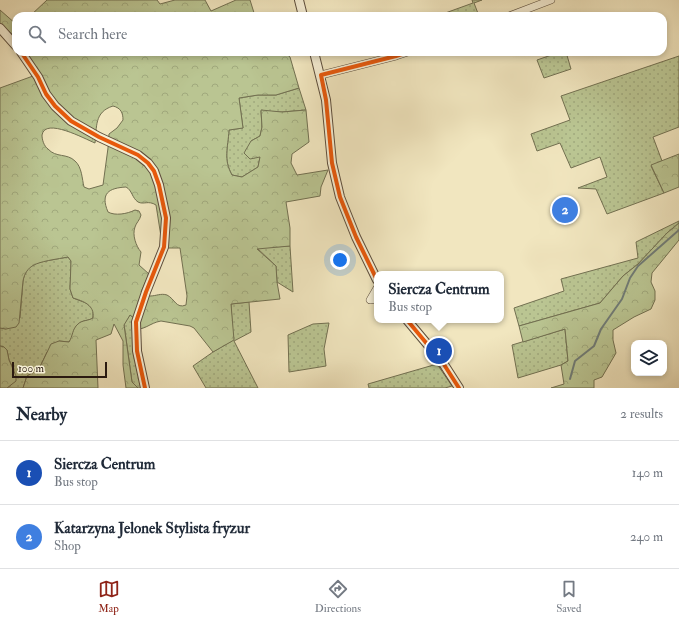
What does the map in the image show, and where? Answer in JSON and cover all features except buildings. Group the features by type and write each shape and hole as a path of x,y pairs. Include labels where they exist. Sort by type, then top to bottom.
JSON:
{"street":[{"path":"299,0 303,12"},
{"path":"520,12 551,0"},
{"path":"0,28 12,42"},
{"path":"24,56 38,77 46,94 55,106 71,121 104,140 138,155 148,163 154,171 159,185 166,218 164,247 136,322 137,351 145,388"},
{"path":"315,56 326,100 332,163 340,197 356,237 374,274"},
{"path":"321,75 396,56"},
{"path":"374,293 370,300 374,299"},
{"path":"410,323 443,363 460,388"}],"green space":[{"path":"47,0 157,0 160,4 175,0 205,0 211,11 236,0 250,0 254,12 34,12"},
{"path":"472,0 482,0 474,3 477,12 448,12 473,3"},
{"path":"0,10 12,20 12,34 0,26"},
{"path":"26,56 289,56 299,88 276,95 258,95 239,98 243,128 229,130 227,153 229,169 232,175 242,177 258,167 260,157 250,159 244,153 251,141 260,136 262,127 261,110 282,112 306,110 309,142 292,154 291,163 297,175 328,170 321,187 320,196 286,202 290,228 290,246 257,249 276,266 280,299 231,304 234,340 213,352 194,328 190,326 161,321 144,328 132,329 134,318 130,315 124,325 132,382 138,388 126,388 123,365 123,341 114,324 111,334 96,340 98,388 23,388 27,376 39,369 51,344 59,341 69,342 78,324 93,318 93,314 88,304 73,298 70,289 71,261 68,257 41,262 29,268 23,281 19,323 16,327 6,329 0,328 0,88 33,76","holes":["113,106 118,108 123,115 123,120 117,128 109,134 103,185 89,189 84,187 77,164 69,157 51,152 44,145 42,135 45,130 50,128 57,129 75,134 95,143 99,116 102,112","126,187 130,190 138,202 156,205 162,243 168,248 180,248 187,296 186,305 178,305 167,295 163,294 149,296 141,292 149,274 139,265 141,252 134,237 134,230 141,215 139,211 135,210 121,214 108,212 105,200 106,196 111,190"]},
{"path":"548,56 567,56 571,69 544,78 537,60"},
{"path":"679,56 679,127 653,137 662,161 651,166 664,193 607,214 596,189 578,188 607,177 600,157 571,168 560,143 537,151 531,134 570,120 561,96"},
{"path":"299,88 306,110 282,112 261,111 262,127 260,136 251,141 260,157 258,167 242,177 232,175 228,164 227,148 229,130 243,128 239,98 258,95 276,95"},
{"path":"679,154 679,187 664,193 651,165"},
{"path":"679,221 679,223 667,233 638,264 623,276 600,303 519,326 514,308 564,291 561,279 638,258 636,242"},
{"path":"679,223 679,240 652,273 651,282 655,291 655,300 651,309 634,317 613,330 613,340 616,353 602,377 594,380 594,388 551,388 564,384 561,365 568,361 565,329 523,342 519,326 600,303 623,276 638,264 667,233"},
{"path":"290,246 293,292 277,282 276,266 257,248"},
{"path":"68,257 71,261 70,289 73,298 86,303 93,309 93,318 82,321 78,324 69,342 59,341 47,352 39,369 27,376 23,388 7,388 12,384 14,369 9,360 7,350 0,346 0,328 6,329 20,318 24,275 32,265 36,263"},
{"path":"249,302 251,332 234,341 258,388 206,388 193,366 233,340 231,304"},
{"path":"130,315 134,318 133,344 142,388 138,388 132,382 124,324"},
{"path":"329,323 324,349 326,366 289,372 288,335 313,324"},
{"path":"565,329 568,361 561,365 518,378 512,345"},
{"path":"0,346 7,350 9,360 16,376 16,381 7,388 0,388"},
{"path":"437,364 452,386 445,388 369,388 368,384"}],"waterway":[{"path":"570,379 575,361 594,346 601,329 622,299 630,278 638,266 679,230"}],"cycle path":[{"path":"24,56 38,77 46,94 55,106 71,121 99,137 138,155 148,163 154,171 159,185 166,218 164,247 136,322 137,351 145,388"},
{"path":"374,274 356,237 340,197 332,163 326,100 321,75 396,56"},
{"path":"410,323 443,363 459,388"}],"place":[{"name":"Katarzyna Jelonek Stylista fryzur","path":"565,210"},
{"name":"Siercza Centrum","path":"439,351"}]}
